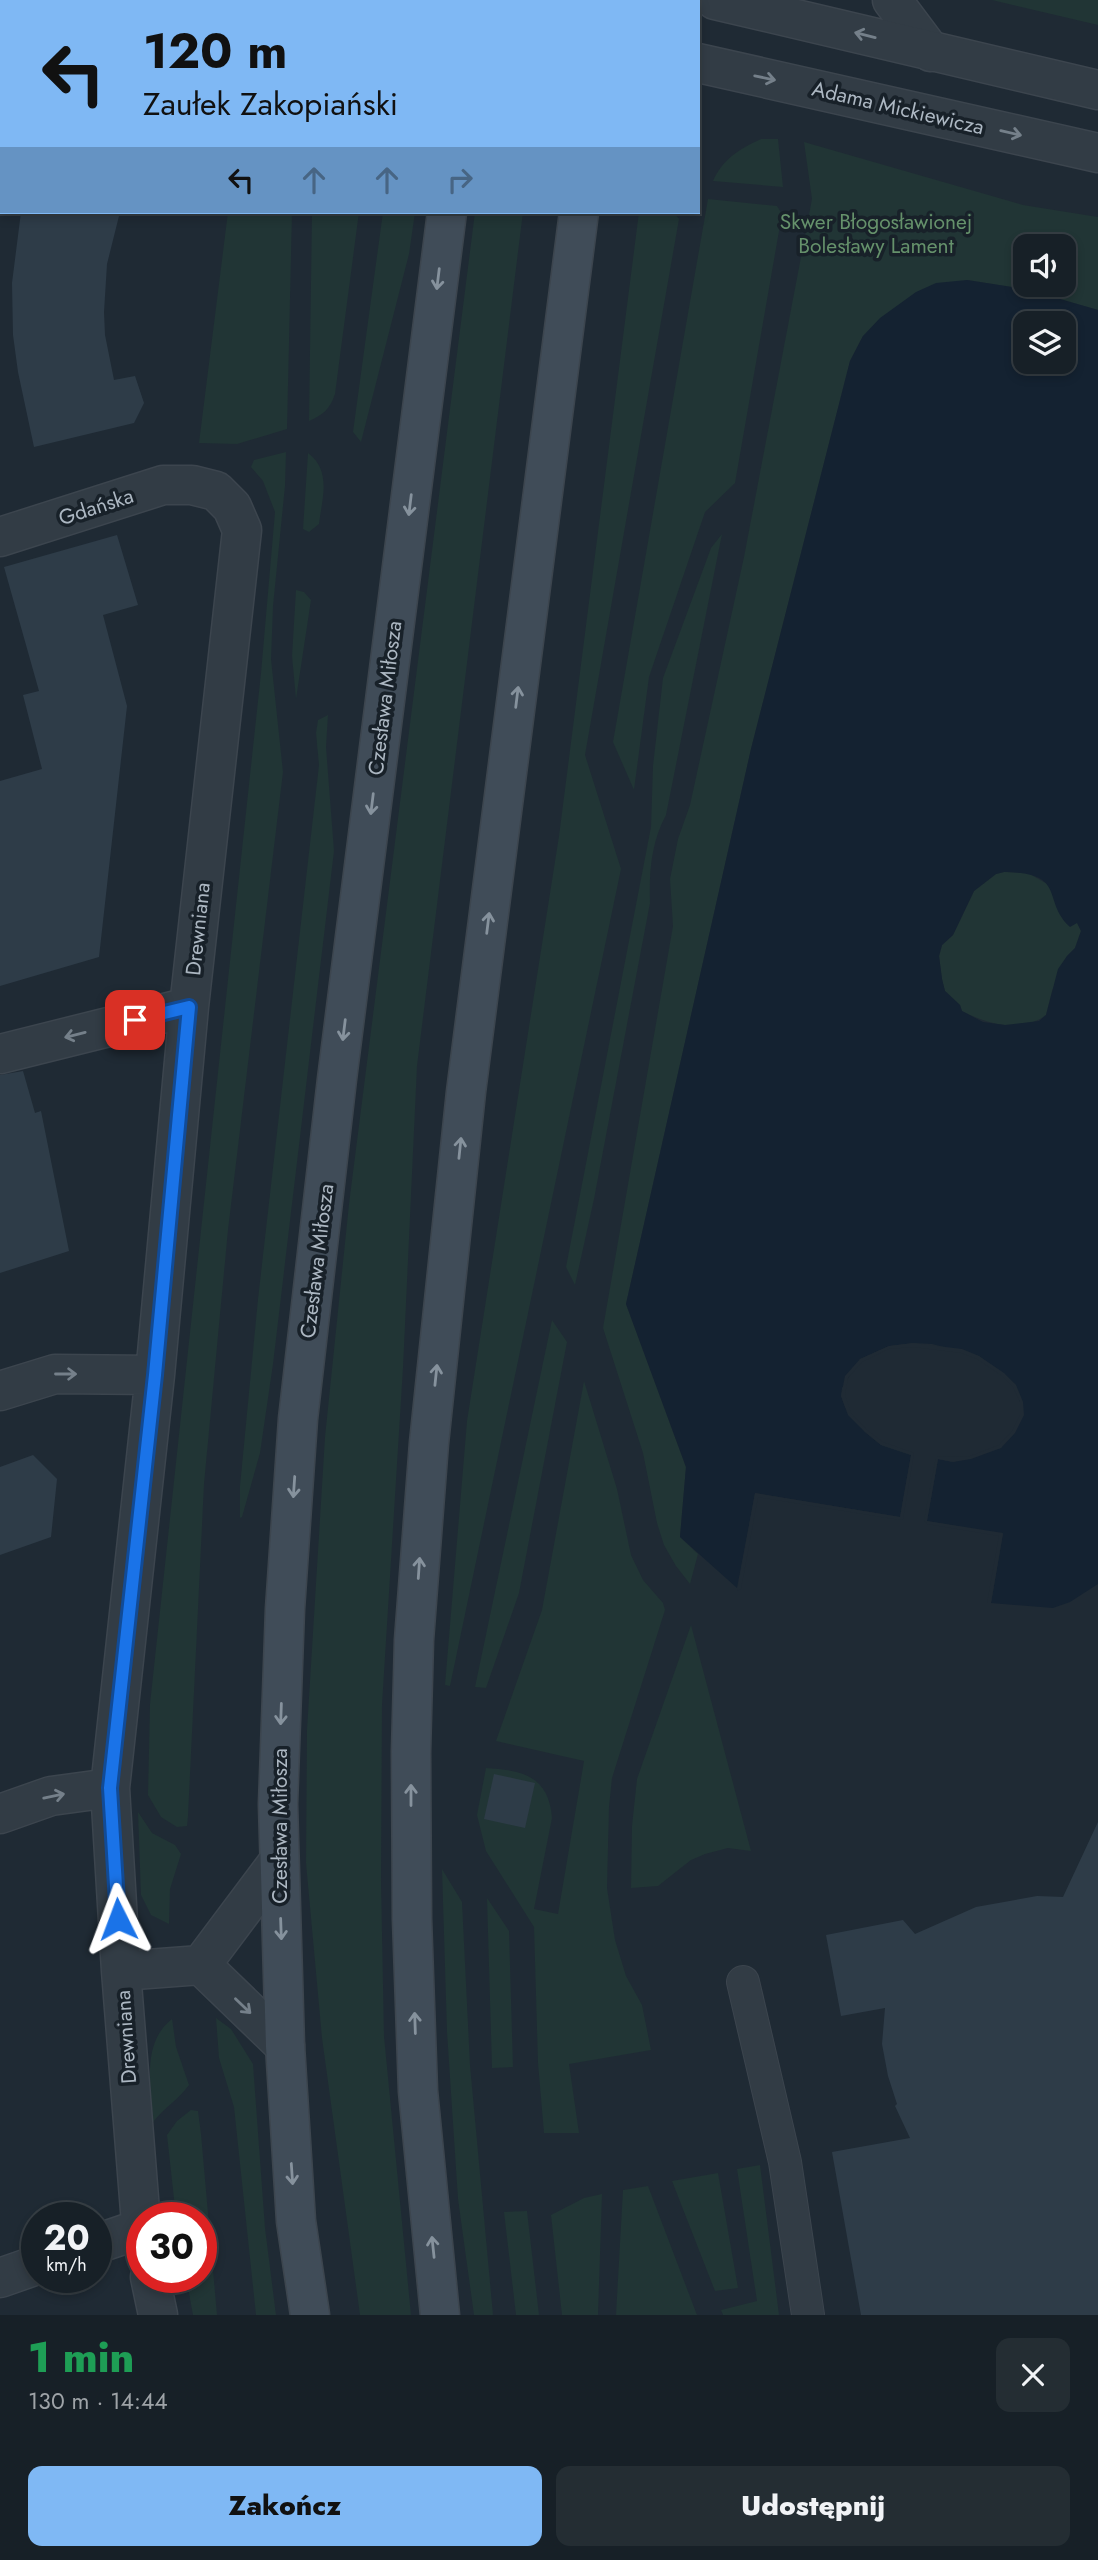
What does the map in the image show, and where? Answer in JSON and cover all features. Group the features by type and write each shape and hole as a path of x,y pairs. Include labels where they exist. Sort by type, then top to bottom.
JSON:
{"main road":[{"name":"Czesława Miłosza","path":"310,2315 296,2221 285,2046 278,1804 285,1609 298,1419 341,1051 447,214"},
{"path":"440,2315 416,2051 411,1905 414,1640 429,1443 466,1092 579,214"}],"street":[{"path":"715,0 1098,90"},
{"path":"892,0 931,52"},
{"name":"Adama Mickiewicza","path":"700,63 1098,153"},
{"name":"Gdańska","path":"0,537 163,485 192,485"},
{"name":"Drewniana","path":"139,2202 110,1788 155,1375 189,1007 242,530 232,507 216,491 192,485"},
{"path":"0,1054 189,1007"},
{"path":"0,1391 55,1374 155,1375"},
{"path":"0,1814 51,1796 110,1788"},
{"path":"201,1965 279,1861"},
{"path":"121,1971 201,1965 285,2046"},
{"path":"0,2278 21,2271"},
{"path":"153,2293 158,2315"}],"lane":[{"path":"743,1982 785,2162 808,2315"}],"green space":[{"path":"992,0 1098,0 1098,25"},
{"path":"761,139 778,139 783,187 713,181 733,156"},
{"name":"Skwer Błogosławionej Bolesławy Lament","path":"804,142 1023,205 1098,217 1098,310 1053,297 1076,297 1076,234 1013,234 1013,287 967,280 863,336 850,361 751,749 626,1304 686,1467 680,1537 698,1554 690,1584 664,1545 643,1453 603,1328 673,926 670,879 678,839 690,805 744,557 812,199"},
{"path":"708,199 777,206 782,214 735,483 705,512 649,677 634,790 613,742"},
{"path":"228,214 292,214 287,429 237,444 199,443"},
{"path":"312,214 359,214 335,394 325,411 309,421"},
{"path":"383,214 415,214 409,254 361,442 353,432"},
{"path":"475,214 523,214 417,1066 403,1368 382,1705 384,2036 411,2315 360,2315 322,2038 306,1863 307,1730 325,1437 349,1204"},
{"path":"639,214 675,214 679,219 585,755 621,869 450,1686 445,1685 467,1421 559,836"},
{"path":"286,452 271,659 283,772 228,1230 204,1484 187,1826 177,1827 161,1817 148,1795 150,1704 261,673 275,512 263,481 251,467 254,460"},
{"path":"308,453 320,468 324,486 319,524 309,532 303,529"},
{"path":"722,534 666,815 654,847 650,903 575,1285 566,1267 651,827 653,766 663,678 711,548"},
{"path":"296,590 304,592 311,600 296,699 292,656"},
{"path":"328,715 326,747 334,851 273,1364 260,1453 240,1518 240,1486 258,1299 319,765 316,733 318,720"},
{"path":"1028,873 1049,885 1064,920 1067,924 1077,922 1081,931 1052,991 1046,1015 1036,1021 1015,1026 982,1020 962,1011 960,1005 945,991 939,956 942,945 953,935 974,891 996,874"},
{"path":"552,1320 567,1342 519,1593 486,1688 475,1687"},
{"path":"584,1381 617,1489 631,1555 643,1580 663,1603 665,1610 612,1778 609,1807 607,1888 615,1940 626,1976 642,2005 651,2050 569,2064 579,2133 544,2133 538,2063 534,1927 486,1851 477,1815 486,1768 522,1774 539,1784 550,1804 552,1818 534,1909 558,1914 584,1761 496,1741 542,1610"},
{"path":"691,1625 751,1851 728,1848 705,1854 691,1860 658,1886 631,1888 632,1826 637,1779"},
{"path":"138,1812 152,1833 175,1845 181,1854 170,1889 169,1924 151,1915 141,1895"},
{"path":"442,1869 462,1902 470,2065 493,2315 474,2315 458,2199 447,2032"},
{"path":"487,1898 509,1931 513,2067 492,2068"},
{"path":"216,2018 231,2029 253,2064 265,2228 276,2315 256,2315 234,2107 219,2058"},
{"path":"172,2019 176,2047 189,2085 153,2122 150,2080 152,2053 162,2029"},
{"path":"191,2110 198,2111 207,2202 174,2202 167,2135 177,2121"},
{"path":"760,2165 779,2315 723,2315 721,2310 757,2301 737,2169"},
{"path":"718,2173 738,2288 715,2291 672,2181"},
{"path":"648,2186 697,2315 616,2315 623,2190"},
{"path":"602,2194 598,2315 562,2315 551,2215 584,2198"},
{"path":"527,2211 539,2315 516,2315 504,2212"},
{"path":"189,2293 215,2293 217,2315 193,2315"}],"water":[{"path":"967,280 1013,287 1013,297 1053,297 1098,310 1098,1584 1070,1602 1053,1608 991,1603 1003,1534 927,1521 938,1459 953,1462 1001,1448 1023,1415 1016,1385 979,1356 932,1344 889,1346 860,1359 842,1388 841,1396 845,1407 865,1432 881,1445 911,1455 900,1517 755,1493 737,1588 680,1537 686,1467 626,1304 751,749 850,361 863,336 880,318 916,292 936,283","holes":["996,874 1037,877 1045,883 1061,917 1070,927 1077,923 1081,931 1075,948 1058,969 1046,1015 1039,1021 1005,1025 983,1022 962,1011 960,1005 945,991 939,956 942,945 953,935 974,891"]}],"pier":[{"path":"913,1343 962,1349 979,1356 1016,1385 1023,1402 1024,1415 1015,1433 1001,1448 971,1459 953,1462 938,1459 927,1521 1003,1533 991,1603 987,1603 999,1536 927,1524 924,1520 936,1457 970,1456 999,1445 1012,1431 1020,1415 1020,1402 1013,1387 1002,1376 977,1359 961,1353 913,1347 889,1349 862,1362 848,1378 845,1395 851,1413 867,1430 883,1442 914,1453 903,1519 758,1497 741,1589 737,1591 755,1493 900,1517 911,1455 881,1445 865,1432 848,1415 841,1396 845,1376 860,1359 889,1346"}],"building":[{"path":"21,214 120,214 107,264 105,335 114,380 135,376 144,403 134,423 34,447 13,335 12,283"},
{"path":"117,535 138,605 103,615 127,706 99,957 0,986 0,781 42,769 23,695 39,691 4,567"},
{"path":"23,1071 35,1113 41,1111 69,1251 0,1273 0,1075"},
{"path":"33,1455 57,1479 51,1537 0,1555 0,1467"},
{"path":"494,1774 535,1783 525,1828 484,1819"},
{"path":"1098,1822 1098,2315 861,2315 832,2152 910,2138 895,2106 897,2104 888,2076 882,2044 885,2008 841,2016 826,1935 903,1920 915,1934 976,1907 1037,1896 1063,1897"}],"route":[{"path":"118,1919 110,1788 155,1375 189,1007 135,1020"}]}
